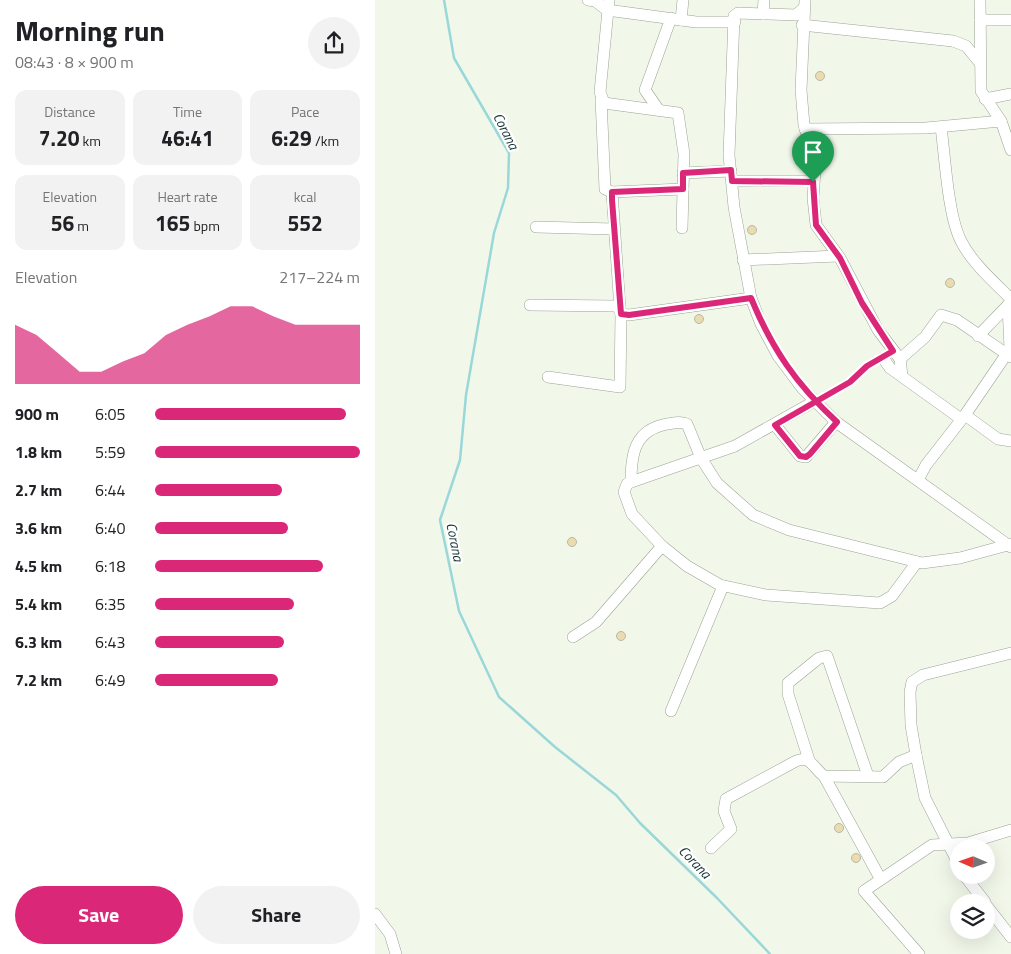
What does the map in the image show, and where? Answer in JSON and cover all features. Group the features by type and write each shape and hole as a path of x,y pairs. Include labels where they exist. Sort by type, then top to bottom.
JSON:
{"street":[{"path":"588,0 696,22 735,22"},
{"path":"658,109 645,90 683,0"},
{"path":"763,14 764,0"},
{"path":"980,0 980,80 985,98 1001,121 1011,150"},
{"path":"805,4 796,15 736,13 729,145 733,207 751,298 778,356 815,401 837,422 1010,546"},
{"path":"805,4 802,25 801,90 805,129 814,164 813,182 816,225 838,256 878,330 900,359 902,376"},
{"path":"608,5 600,92 605,189 612,192 683,189"},
{"path":"980,20 1011,20"},
{"path":"802,25 953,41 966,46 980,63"},
{"path":"985,98 1011,94"},
{"path":"601,99 604,103 674,111 680,115 679,130 684,154 682,228"},
{"path":"805,129 941,127 1001,121"},
{"path":"918,480 926,465 1009,356 1011,344 1010,302 969,254 961,240 951,199 941,127"},
{"path":"683,173 813,182"},
{"path":"549,377 620,387 620,311 612,192"},
{"path":"536,227 614,229"},
{"path":"743,260 838,256"},
{"path":"530,305 615,306 620,311 629,315 751,298"},
{"path":"978,336 1010,302"},
{"path":"900,359 925,336 941,316 957,320 1009,356"},
{"path":"883,358 890,368 963,417 998,439 1011,440"},
{"path":"815,401 735,446 627,484 624,492 632,514 662,546 687,566 723,586 766,595 880,603 892,596 917,562"},
{"path":"631,482 631,466 638,441 649,429 681,421 687,424 701,458 717,483 753,515 789,530 917,562 960,558 1010,546"},
{"path":"775,425 800,456 804,457 810,454 837,422"},
{"path":"573,637 596,622 662,546"},
{"path":"671,711 723,586"},
{"path":"950,848 925,798 911,725 910,692 915,679 923,674 1011,653"},
{"path":"869,776 827,656 819,658 788,683 788,694 809,760 824,776 880,878"},
{"path":"824,776 883,777 899,762 917,755"},
{"path":"711,848 731,829 724,811 726,799 802,758 809,760"},
{"path":"919,954 864,891 880,878 932,845 967,843 1011,830"},
{"path":"375,914 390,934 396,954"},
{"path":"995,917 1011,937"}],"path":[{"path":"815,401 850,382 867,366 883,358"}],"building":[{"path":"820,72 824,76 820,80 816,76"},
{"path":"752,226 756,230 752,234 748,230"},
{"path":"950,278 955,283 950,288 945,283"},
{"path":"699,315 703,319 699,323 695,319"},
{"path":"572,538 576,542 572,546 568,542"},
{"path":"621,632 625,636 621,640 617,636"},
{"path":"839,824 843,828 839,832 835,828"},
{"path":"856,854 860,858 856,862 852,858"}],"waterway":[{"name":"Corana","path":"444,0 454,58 509,153 508,188 494,233 466,395 460,460 440,520 459,611 499,697 555,747 616,795 640,823 717,898 770,954"}],"route":[{"path":"813,182 732,181 731,170 683,173 683,189 612,192 621,314 629,315 751,298 761,324 778,356 802,388 815,401 837,422 810,454 804,457 800,456 775,425 815,401 850,382 867,366 893,351 862,303 840,258 816,225 813,182"}]}
